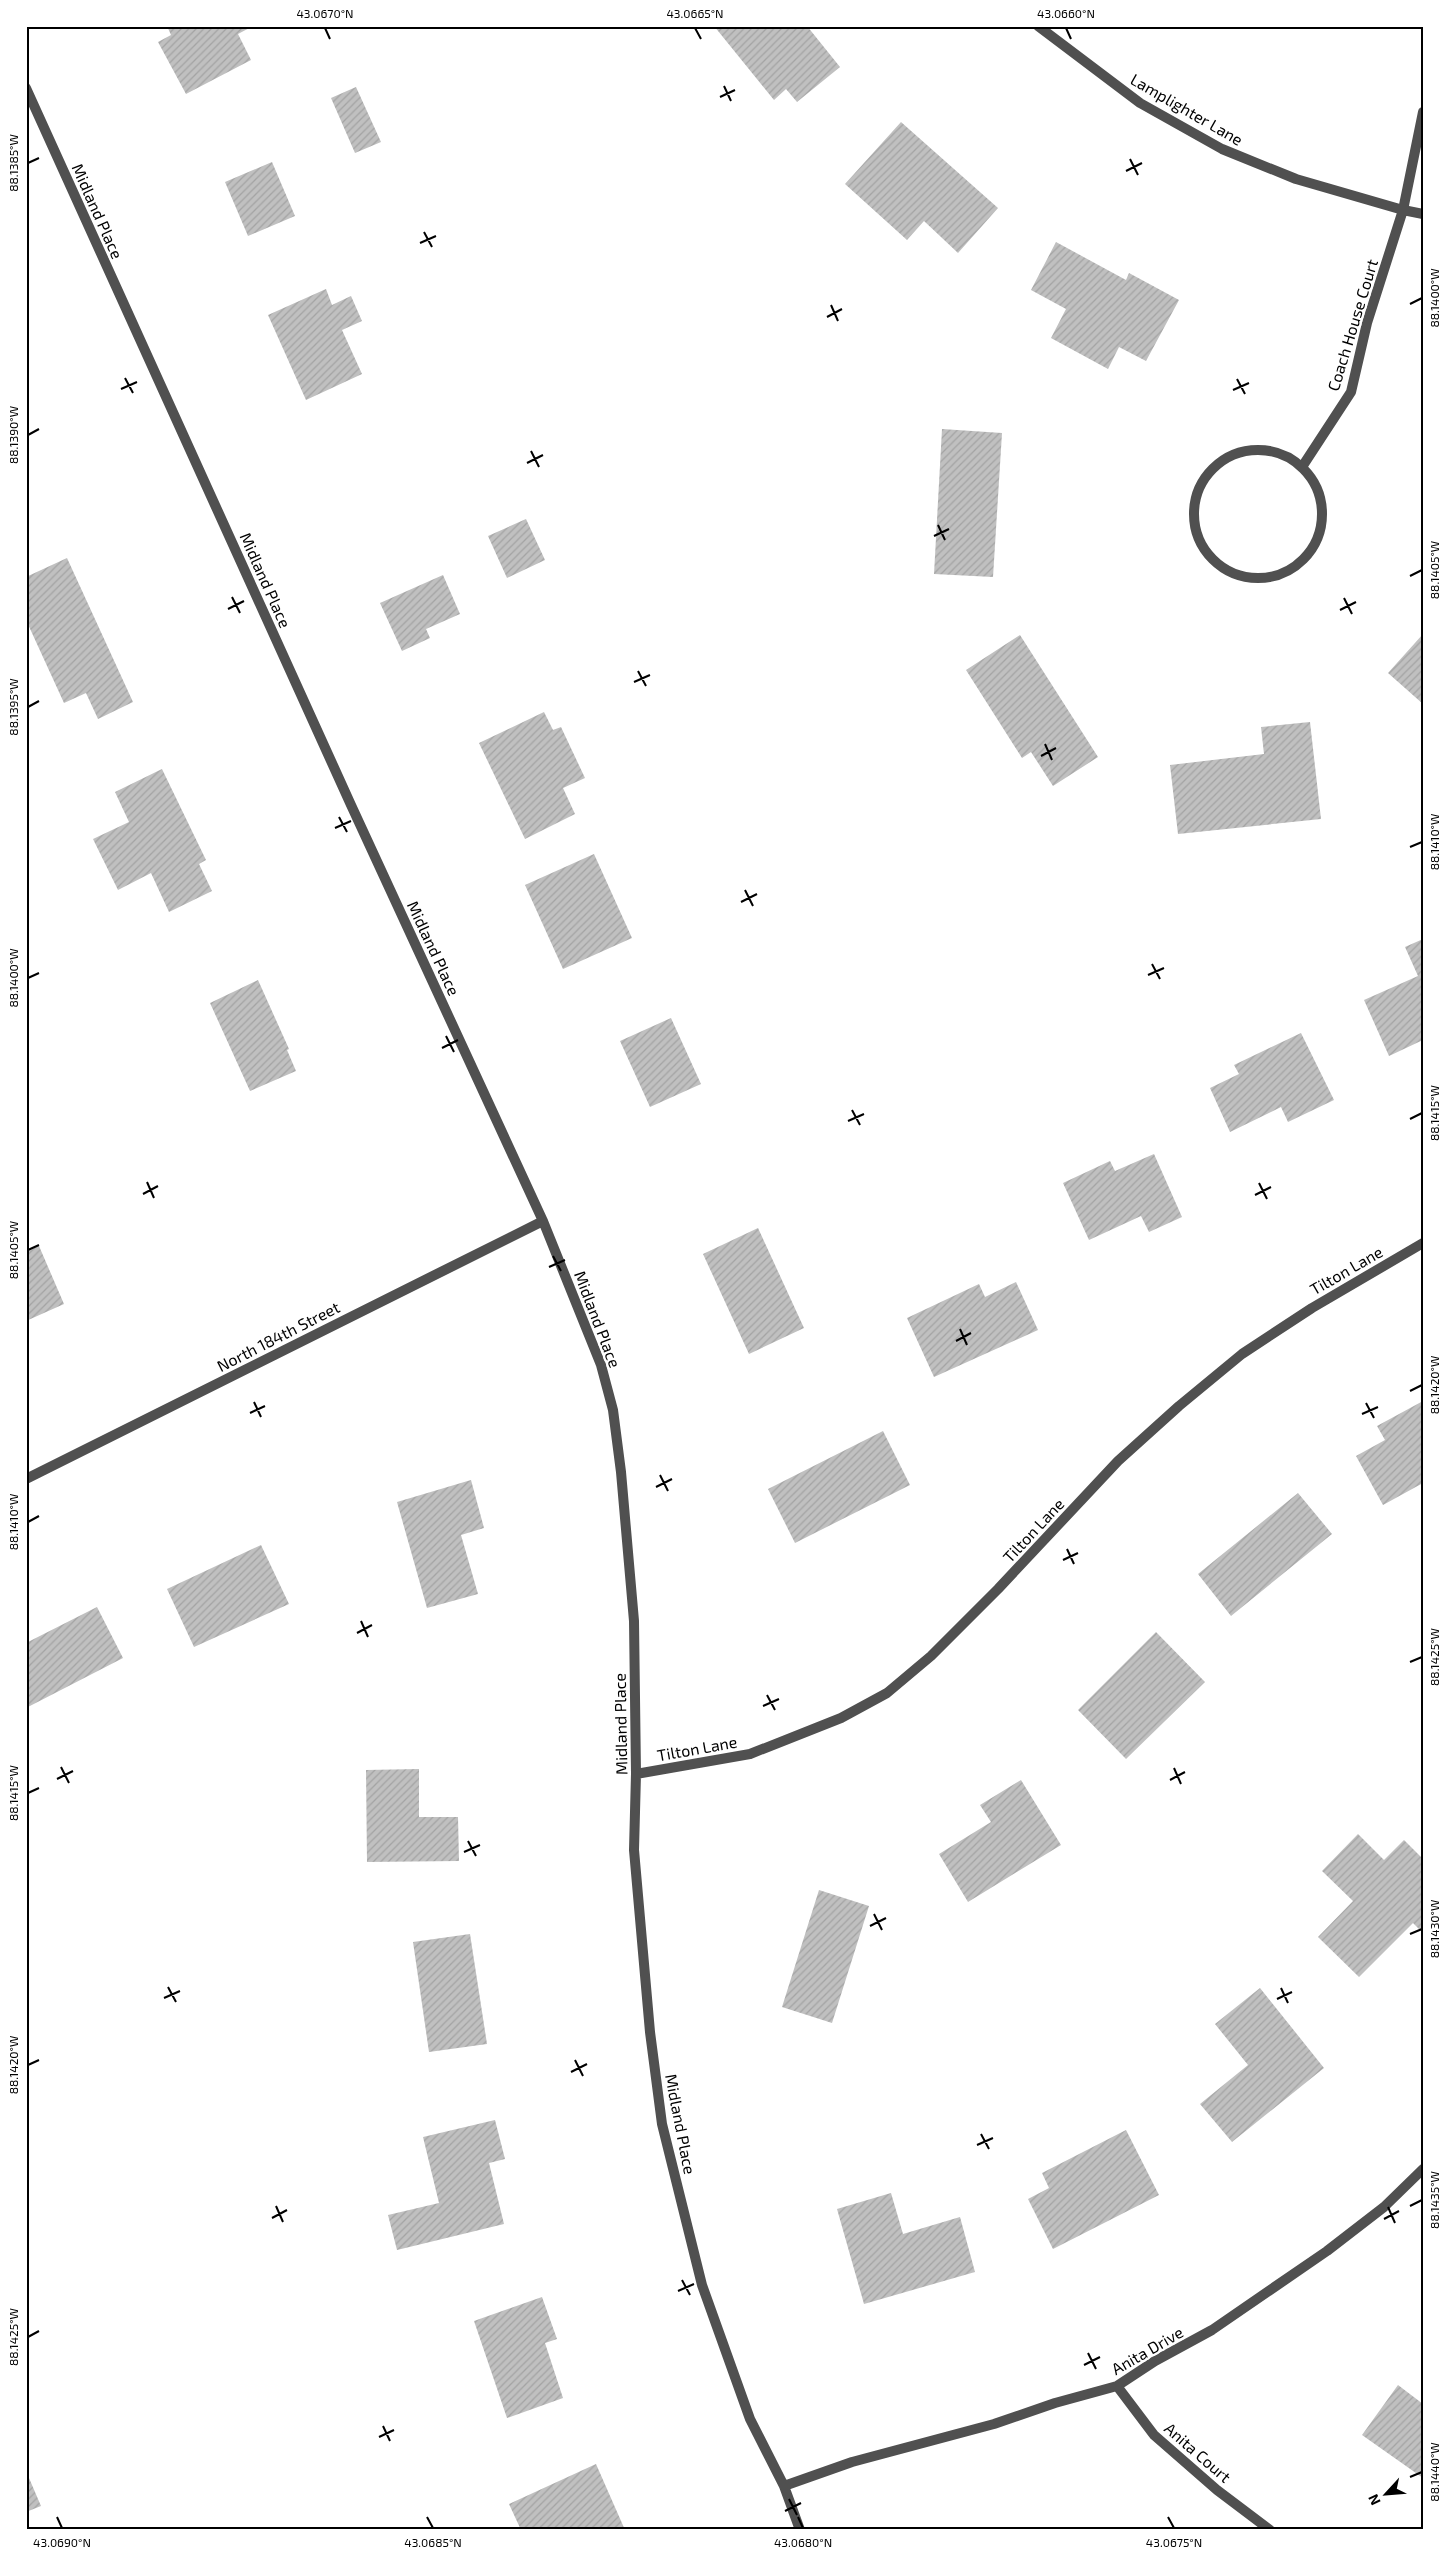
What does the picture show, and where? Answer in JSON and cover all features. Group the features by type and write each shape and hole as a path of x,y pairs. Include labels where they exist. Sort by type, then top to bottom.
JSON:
{"street":[{"name":"Lamplighter Lane","path":"1038,26 1140,103 1222,149 1296,179 1423,214"},
{"name":"Midland Place","path":"26,88 355,814 543,1221 601,1365 613,1410 621,1472 634,1621 636,1774 634,1850 650,2032 662,2124 702,2285 750,2419 784,2486 800,2530"},
{"name":"Coach House Court","path":"1302,467 1351,392 1367,323 1403,210 1423,112"},
{"path":"1263,450 1284,456 1302,467 1314,484 1322,504 1322,524 1315,544 1302,561 1286,573 1266,578 1244,577 1225,569 1209,555 1198,536 1194,516 1197,495 1207,476 1222,461 1242,452 1263,450"},
{"name":"North 184th Street","path":"26,1479 543,1221"},
{"name":"Tilton Lane","path":"636,1774 750,1754 841,1718 887,1693 931,1656 998,1589 1118,1461 1186,1400 1242,1354 1273,1333 1423,1243"},
{"name":"Anita Drive","path":"784,2486 852,2462 994,2424 1055,2403 1117,2386 1155,2361 1212,2330 1327,2251 1384,2207 1423,2169"},
{"name":"Anita Court","path":"1117,2386 1154,2435 1217,2490 1270,2530"}],"building":[{"path":"167,26 253,26 238,34 251,60 186,94 158,42 171,35"},
{"path":"714,26 807,26 840,67 797,102 786,89 774,100"},
{"path":"356,87 381,142 355,153 331,98"},
{"path":"901,122 998,208 958,253 924,221 907,240 845,184"},
{"path":"272,162 295,216 248,236 225,182"},
{"path":"1056,242 1126,280 1129,273 1179,300 1146,361 1119,347 1108,369 1051,338 1066,309 1031,290"},
{"path":"326,289 332,305 351,296 362,321 342,330 362,374 306,400 268,315"},
{"path":"942,429 1002,433 993,577 934,574"},
{"path":"526,519 545,560 507,578 488,536"},
{"path":"67,558 133,702 98,719 86,693 64,703 26,620 26,577"},
{"path":"443,575 460,614 426,629 430,638 402,651 380,603"},
{"path":"1423,634 1423,704 1388,673"},
{"path":"1020,635 1098,757 1053,786 1031,752 1022,758 966,670"},
{"path":"544,712 553,730 561,727 585,778 563,788 575,814 525,839 479,743"},
{"path":"1310,722 1321,819 1178,834 1170,765 1264,754 1261,727"},
{"path":"162,769 206,860 199,864 212,891 169,912 151,873 118,890 93,839 129,822 115,792"},
{"path":"594,854 632,938 563,969 525,885"},
{"path":"1423,939 1423,1040 1389,1056 1364,1000 1418,976 1405,947"},
{"path":"258,980 289,1049 287,1050 296,1071 250,1091 210,1003"},
{"path":"671,1018 701,1084 650,1107 620,1041"},
{"path":"1301,1033 1334,1100 1288,1122 1281,1107 1230,1132 1210,1088 1239,1074 1234,1065"},
{"path":"1154,1154 1182,1217 1149,1232 1141,1216 1089,1240 1063,1183 1110,1161 1115,1171"},
{"path":"758,1228 804,1328 749,1354 703,1254"},
{"path":"39,1246 64,1304 26,1321 26,1252"},
{"path":"1016,1282 1038,1330 934,1377 907,1318 979,1284 985,1297"},
{"path":"1423,1401 1423,1483 1383,1505 1356,1456 1385,1440 1377,1426"},
{"path":"883,1431 910,1485 795,1543 768,1489"},
{"path":"471,1480 484,1528 461,1535 478,1594 427,1608 397,1502"},
{"path":"1298,1493 1332,1534 1231,1616 1198,1574"},
{"path":"261,1545 289,1604 194,1647 167,1589"},
{"path":"97,1607 123,1658 26,1708 26,1643"},
{"path":"1156,1632 1205,1682 1126,1759 1078,1710"},
{"path":"419,1769 419,1817 458,1817 459,1861 367,1862 366,1770"},
{"path":"1021,1780 1061,1845 968,1902 939,1854 991,1822 980,1805"},
{"path":"1358,1834 1384,1860 1404,1840 1423,1859 1423,1933 1413,1923 1359,1977 1318,1937 1353,1901 1322,1871"},
{"path":"819,1890 869,1906 832,2023 782,2007"},
{"path":"470,1934 487,2044 429,2052 413,1942"},
{"path":"1260,1988 1324,2068 1232,2142 1200,2104 1248,2065 1215,2024"},
{"path":"495,2120 505,2159 489,2163 504,2224 397,2250 388,2215 439,2203 423,2137"},
{"path":"1126,2130 1159,2195 1053,2249 1028,2199 1049,2188 1042,2173"},
{"path":"891,2193 903,2234 960,2217 975,2272 864,2304 837,2209"},
{"path":"542,2297 557,2339 545,2343 563,2398 507,2418 474,2321"},
{"path":"1398,2385 1423,2404 1423,2478 1362,2435"},
{"path":"596,2464 625,2530 521,2530 509,2504"},
{"path":"26,2471 41,2506 26,2512"}]}
